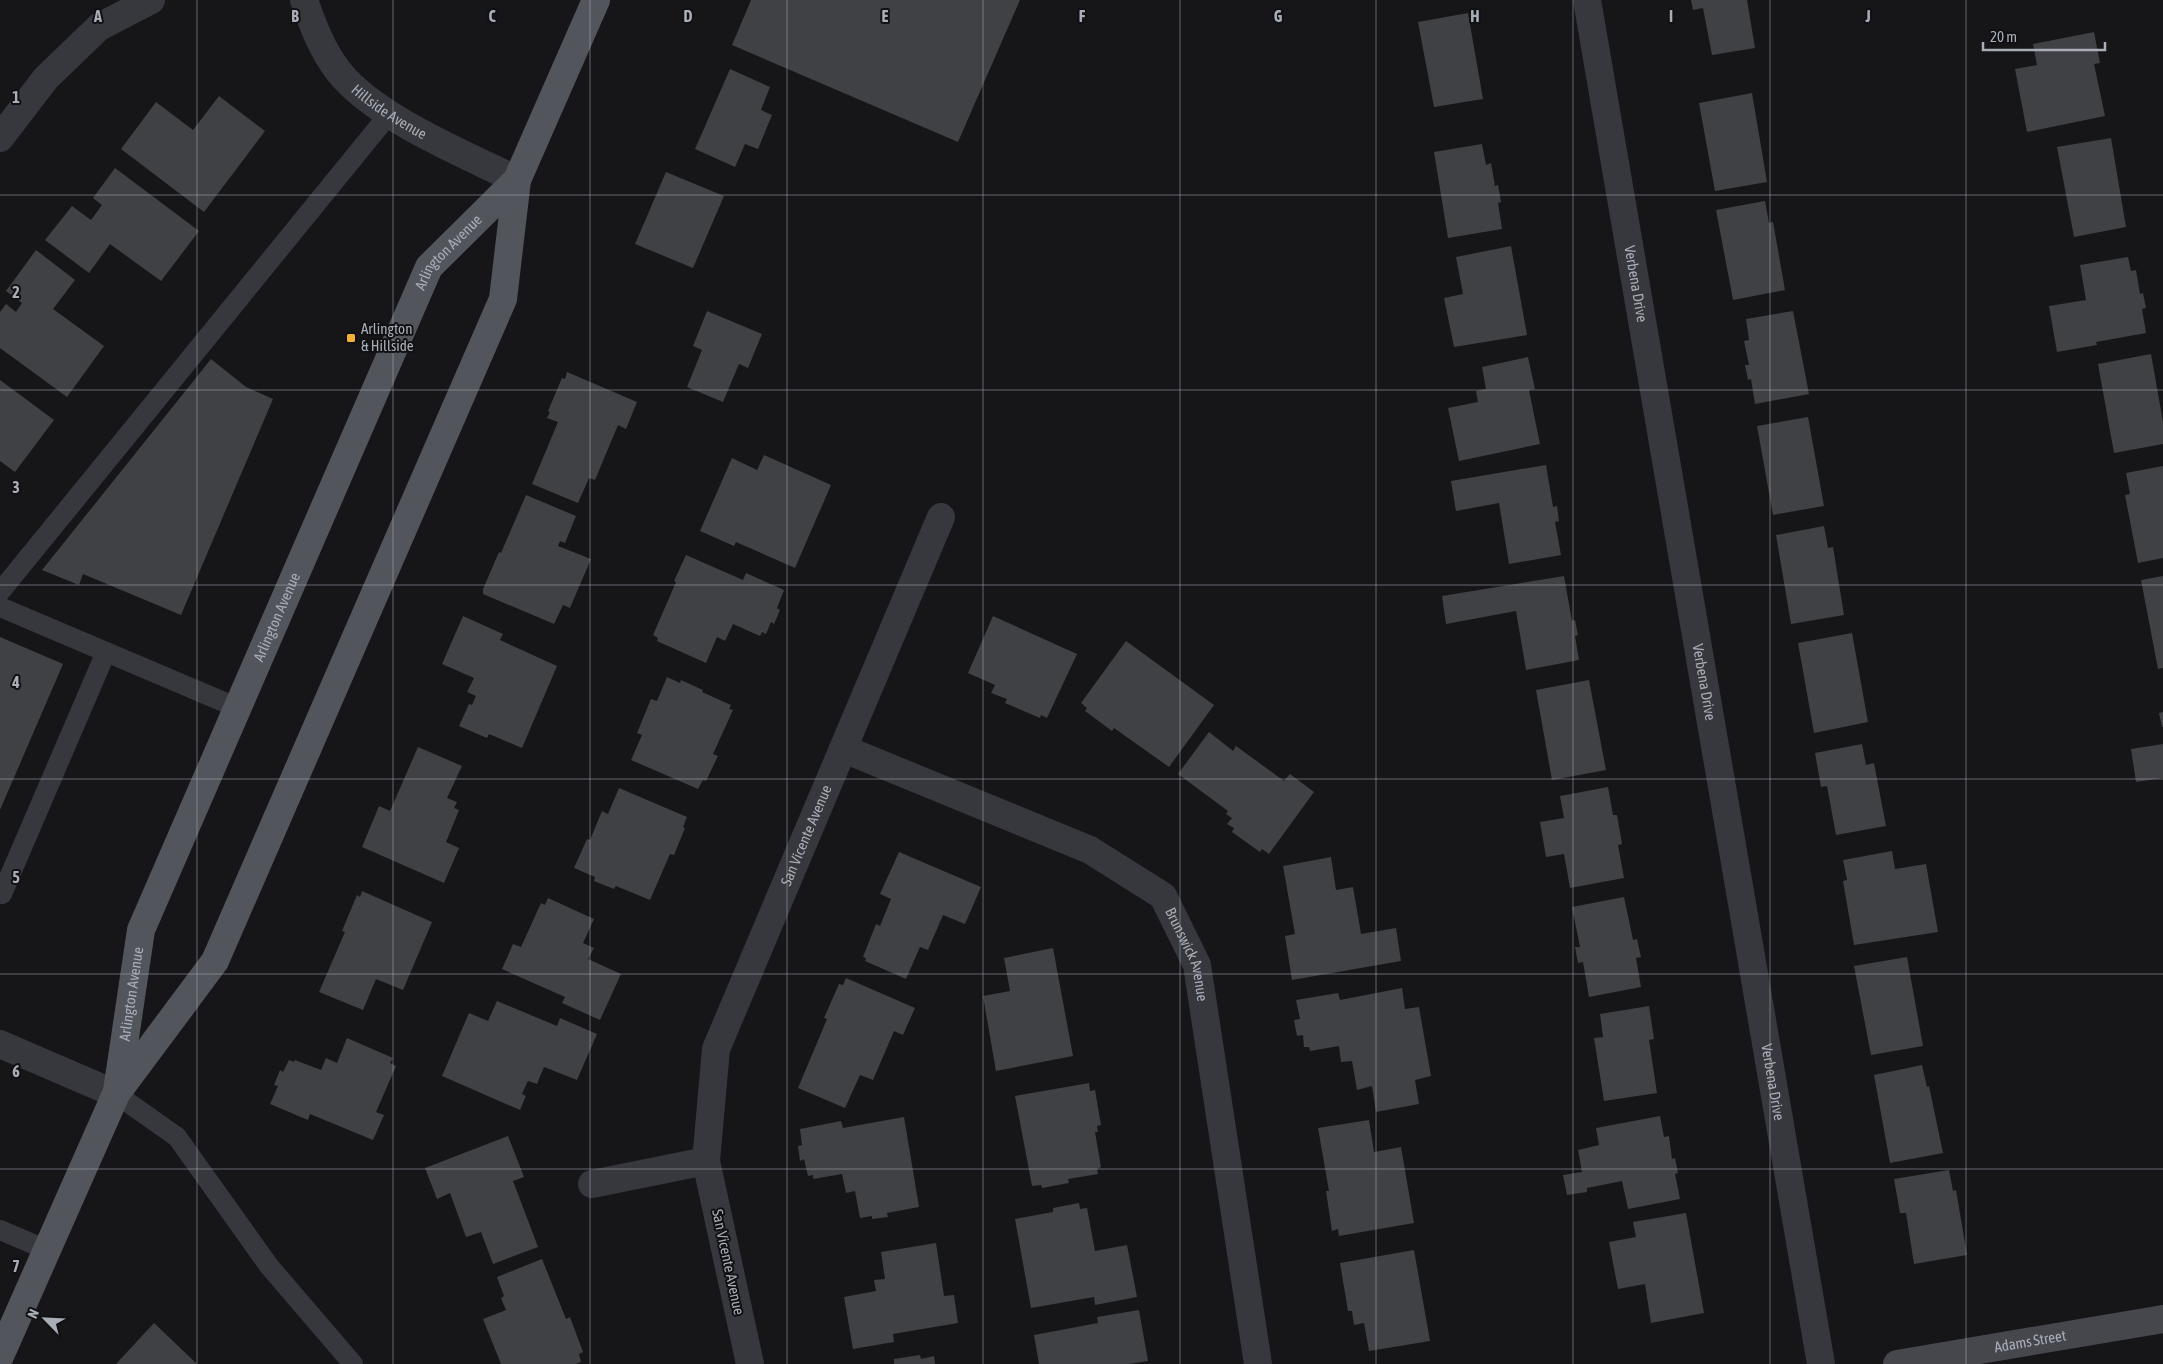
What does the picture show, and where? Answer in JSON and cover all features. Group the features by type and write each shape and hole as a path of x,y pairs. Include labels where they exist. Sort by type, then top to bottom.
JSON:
{"main road":[{"name":"Arlington Avenue","path":"0,1356 116,1094 215,961 219,952 502,299 517,180 596,0"},
{"name":"Arlington Avenue","path":"116,1094 142,930 430,267 517,180"},
{"name":"Adams Street","path":"1897,1364 1948,1360 2163,1319"}],"street":[{"path":"0,138 46,78 99,27 151,0"},
{"name":"Hillside Avenue","path":"304,0 316,36 340,72 372,102 428,137 517,180"},
{"name":"Verbena Drive","path":"1587,0 1821,1364"},
{"name":"San Vicente Avenue","path":"750,1364 706,1161 716,1049 844,749 940,517"},
{"name":"Brunswick Avenue","path":"844,749 1090,850 1163,896 1197,965 1258,1364"},
{"path":"0,1044 116,1094"},
{"path":"592,1184 706,1161"}],"lane":[{"path":"0,592 390,113"},
{"path":"0,607 238,708"},
{"path":"0,893 2,894 106,652"},
{"path":"116,1094 177,1137 268,1266 353,1364"},
{"path":"0,1230 47,1250"}],"building":[{"path":"751,0 1020,0 958,142 732,45"},
{"path":"1691,0 1747,0 1755,48 1712,55 1703,8 1693,10"},
{"path":"1468,13 1483,99 1434,107 1418,22"},
{"path":"2094,32 2100,63 2094,64 2105,116 2027,132 2015,69 2037,65 2033,44"},
{"path":"730,69 770,87 761,110 772,115 758,149 745,144 735,167 695,149"},
{"path":"1752,93 1767,182 1715,191 1699,103"},
{"path":"219,96 265,131 204,212 121,149 156,102 193,130"},
{"path":"2111,138 2126,227 2074,237 2057,147"},
{"path":"1482,144 1486,165 1491,163 1495,186 1498,185 1501,202 1498,203 1502,229 1448,238 1434,152"},
{"path":"115,168 199,231 161,281 110,244 89,273 45,240 72,206 91,220 102,205 93,198"},
{"path":"666,172 724,196 693,268 635,244"},
{"path":"1765,201 1769,223 1773,222 1785,290 1733,300 1716,210"},
{"path":"1511,246 1527,335 1454,347 1444,298 1463,294 1456,257"},
{"path":"36,250 75,280 53,309 104,346 67,397 0,348 0,312 6,304 16,312 22,303 6,291"},
{"path":"2128,257 2131,271 2136,270 2140,294 2143,293 2146,308 2142,309 2146,333 2096,342 2097,345 2057,352 2049,306 2086,300 2080,265"},
{"path":"707,311 762,334 748,368 739,364 723,402 687,387 702,350 693,346"},
{"path":"1793,311 1809,394 1755,404 1751,379 1748,380 1745,365 1749,365 1744,341 1749,340 1746,319"},
{"path":"2151,354 2163,422 2163,444 2114,453 2098,364"},
{"path":"1528,357 1535,389 1529,390 1540,444 1459,461 1448,408 1478,402 1476,391 1486,389 1482,367"},
{"path":"211,359 246,387 273,399 181,615 83,574 79,585 42,570"},
{"path":"567,372 637,402 626,429 618,425 595,480 589,478 578,503 532,484 558,422 547,418 550,412 548,411 562,378 565,379"},
{"path":"0,380 54,420 15,472 0,461"},
{"path":"1808,417 1824,506 1773,515 1757,426"},
{"path":"764,455 831,485 795,568 736,542 734,546 700,531 732,458 757,470"},
{"path":"1546,465 1553,507 1557,506 1559,521 1555,522 1561,555 1509,564 1499,503 1456,511 1451,481"},
{"path":"2163,466 2163,558 2138,563 2125,495 2130,494 2126,473"},
{"path":"526,495 576,516 565,543 560,541 558,546 591,559 570,608 563,605 554,624 483,594 483,589 499,552 501,553"},
{"path":"1824,526 1828,548 1833,547 1844,615 1791,624 1776,535"},
{"path":"686,555 743,580 746,573 784,590 777,608 780,610 774,624 771,622 766,634 762,632 760,636 733,624 725,641 717,637 706,663 657,641 658,638 653,635"},
{"path":"1564,576 1572,621 1575,620 1578,635 1575,636 1579,660 1526,670 1516,611 1446,624 1442,596"},
{"path":"2163,576 2163,668 2158,669 2141,580"},
{"path":"463,616 503,634 500,640 557,666 522,748 489,734 487,738 459,726 469,704 472,705 476,696 467,692 474,678 442,664"},
{"path":"993,616 1077,654 1047,718 1041,715 1040,718 1005,703 1007,699 991,693 995,685 968,673"},
{"path":"1852,633 1868,722 1814,733 1798,643"},
{"path":"0,637 63,664 0,810"},
{"path":"1126,641 1214,705 1169,767 1114,728 1112,731 1085,711 1087,708 1081,703"},
{"path":"667,677 680,683 681,680 703,690 702,692 731,705 729,709 733,710 713,754 718,756 706,781 703,780 698,789 631,760 642,735 637,733 651,699 657,701"},
{"path":"1589,680 1606,770 1552,780 1536,690"},
{"path":"2163,712 2163,727 2162,727 2159,713"},
{"path":"1209,732 1233,751 1236,746 1284,781 1290,774 1314,792 1269,854 1262,849 1260,852 1232,832 1234,828 1227,824 1232,818 1226,814 1228,811 1178,774"},
{"path":"1862,744 1866,765 1874,763 1886,826 1836,835 1827,786 1821,787 1815,753"},
{"path":"2163,744 2163,778 2136,782 2131,749"},
{"path":"418,747 462,766 447,798 457,802 454,808 459,810 446,842 459,848 444,883 362,847 379,806 390,811"},
{"path":"1608,787 1613,815 1617,815 1622,844 1618,845 1624,878 1570,888 1564,854 1546,857 1540,822 1564,818 1560,796"},
{"path":"619,788 687,817 683,827 685,828 674,855 670,854 650,900 616,886 614,889 594,881 595,877 574,868 587,839 590,840 602,811 608,814"},
{"path":"1892,851 1895,869 1926,864 1938,932 1854,945 1843,881 1847,880 1843,860"},
{"path":"899,852 981,887 965,924 943,915 928,950 920,947 906,979 865,961 866,958 863,957 876,924 880,926 891,899 880,894"},
{"path":"1331,857 1336,890 1353,887 1361,934 1396,928 1401,961 1292,980 1285,936 1295,934 1283,866"},
{"path":"362,891 432,922 403,990 376,979 363,1010 319,992 345,932 342,931 357,895 360,897"},
{"path":"1624,897 1633,940 1637,939 1641,957 1636,958 1641,987 1589,997 1583,962 1578,963 1575,947 1580,947 1572,907"},
{"path":"548,898 594,919 583,943 594,948 588,959 621,974 600,1020 562,1003 565,997 502,969 513,944 521,947 541,903 545,905"},
{"path":"1053,948 1073,1056 996,1071 983,996 1010,991 1004,958"},
{"path":"1907,957 1923,1046 1871,1055 1854,966"},
{"path":"846,978 915,1008 903,1035 894,1031 873,1080 860,1075 845,1108 798,1088 827,1019 824,1018 839,984 843,985"},
{"path":"1402,988 1405,1009 1419,1007 1431,1076 1415,1080 1419,1104 1376,1112 1372,1086 1357,1090 1352,1061 1341,1062 1339,1046 1310,1051 1309,1047 1304,1047 1303,1035 1297,1036 1294,1020 1300,1019 1296,1000 1338,993 1340,1000"},
{"path":"497,1001 557,1026 560,1018 597,1034 577,1080 544,1067 537,1084 528,1081 522,1094 526,1096 520,1110 442,1076 469,1013 488,1021"},
{"path":"1649,1006 1654,1039 1649,1040 1657,1093 1604,1101 1594,1038 1603,1037 1600,1014"},
{"path":"347,1038 393,1058 390,1063 396,1066 376,1112 384,1115 373,1140 310,1114 308,1120 270,1104 278,1086 274,1085 280,1070 283,1072 289,1060 294,1062 295,1060 321,1070 326,1058 337,1063"},
{"path":"1922,1065 1927,1087 1929,1086 1943,1153 1890,1163 1874,1075"},
{"path":"1089,1083 1090,1091 1095,1090 1101,1125 1097,1126 1098,1132 1095,1132 1101,1167 1097,1169 1098,1174 1068,1179 1069,1183 1042,1188 1041,1185 1032,1186 1015,1096"},
{"path":"1660,1116 1664,1137 1669,1136 1672,1159 1675,1158 1678,1173 1675,1174 1680,1199 1628,1209 1622,1181 1587,1188 1587,1192 1567,1195 1563,1175 1582,1172 1578,1150 1599,1145 1596,1128"},
{"path":"904,1117 919,1207 887,1213 888,1217 872,1219 872,1216 860,1218 855,1191 846,1193 842,1174 813,1179 813,1175 808,1176 804,1159 800,1161 798,1146 802,1145 800,1129 841,1121 843,1128"},
{"path":"1369,1120 1374,1152 1401,1147 1414,1223 1339,1236 1338,1229 1332,1231 1326,1191 1329,1191 1318,1128"},
{"path":"508,1136 524,1177 513,1181 538,1247 493,1264 481,1232 466,1237 450,1193 437,1199 425,1168"},
{"path":"1949,1170 1953,1191 1956,1190 1967,1255 1914,1264 1906,1213 1900,1213 1894,1179"},
{"path":"1079,1203 1080,1209 1087,1208 1095,1251 1127,1245 1137,1297 1095,1305 1094,1297 1031,1308 1015,1219 1053,1212 1053,1208"},
{"path":"1686,1213 1704,1313 1651,1323 1645,1284 1618,1289 1609,1242 1636,1237 1633,1222"},
{"path":"936,1243 944,1296 954,1295 958,1323 893,1334 894,1342 853,1349 844,1297 876,1291 874,1280 885,1279 881,1252"},
{"path":"1414,1250 1430,1341 1369,1351 1364,1323 1354,1325 1352,1311 1348,1311 1340,1263"},
{"path":"542,1259 566,1319 570,1317 583,1352 579,1354 581,1362 576,1364 501,1364 483,1319 506,1310 501,1298 504,1296 497,1277"},
{"path":"1139,1310 1148,1361 1129,1364 1039,1364 1034,1335 1098,1323 1097,1317"},
{"path":"154,1323 197,1364 116,1364"},
{"path":"920,1355 921,1359 934,1356 935,1364 894,1364 894,1359"}],"place":[{"name":"Arlington & Hillside","path":"351,338"}]}
